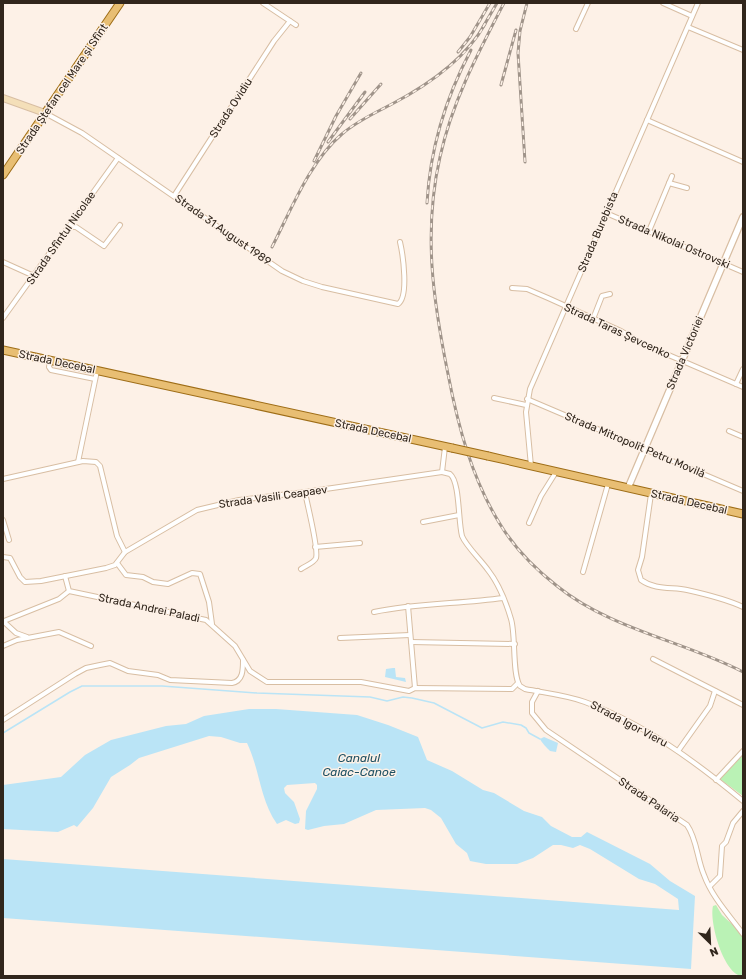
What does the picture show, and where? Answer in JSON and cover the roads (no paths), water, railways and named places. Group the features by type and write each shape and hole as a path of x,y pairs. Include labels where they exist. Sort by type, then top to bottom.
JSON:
{"main road":[{"name":"Strada Ștefan cel Mare și Sfînt","path":"3,175 120,3"},
{"name":"Strada 31 August 1989","path":"3,98 45,113"},
{"name":"Strada Decebal","path":"3,350 50,361 96,375 448,447 743,514"}],"street":[{"path":"263,3 296,26"},
{"path":"576,29 588,3"},
{"path":"663,3 692,16"},
{"name":"Strada Burebista","path":"530,466 526,405 527,399 606,213 698,3"},
{"name":"Strada Ovidiu","path":"174,196 274,41 290,21"},
{"path":"688,27 743,50"},
{"name":"Strada 31 August 1989","path":"45,113 71,126 269,262 292,276 330,289 396,304 401,302 403,298 404,264 400,242"},
{"path":"647,120 743,162"},
{"name":"Strada Sfîntul Nicolae","path":"3,318 118,158"},
{"path":"648,231 672,176"},
{"path":"669,183 687,188"},
{"name":"Strada Nikolai Ostrovski","path":"606,213 743,272"},
{"name":"Strada Victoriei","path":"628,488 681,360 724,264 743,217"},
{"path":"68,227 76,227 105,246 120,225"},
{"path":"3,262 34,276"},
{"name":"Strada Taras Șevcenko","path":"512,288 531,291 743,387"},
{"path":"593,319 602,296 610,294"},
{"path":"736,384 743,369"},
{"path":"78,462 96,375"},
{"path":"494,398 526,405"},
{"name":"Strada Mitropolit Petru Movilă","path":"527,399 743,491"},
{"path":"729,431 743,437"},
{"path":"243,660 250,671 267,682 335,680 361,682 408,690 415,688 512,689 518,683 512,626 503,598 494,579 464,539 453,478 450,474 442,472 448,447"},
{"path":"3,479 91,460 100,466 117,536 125,552"},
{"name":"Strada Vasili Ceapaev","path":"117,563 125,552 197,510 239,500 442,472"},
{"path":"529,523 541,496 556,472"},
{"path":"584,572 608,484"},
{"path":"301,569 315,559 316,547 304,492"},
{"path":"651,494 642,560 638,570 642,580 653,586 687,590 722,599 743,607"},
{"path":"423,522 459,515"},
{"path":"3,520 9,540"},
{"path":"316,547 360,543"},
{"path":"3,557 10,558 20,577 25,582 106,568 117,563 126,575 143,577 153,582 171,583 188,575 200,574 209,602 212,625"},
{"path":"29,637 16,633 3,621 59,599 69,591 66,576"},
{"name":"Strada Andrei Paladi","path":"69,591 206,620 226,636 240,652 243,660"},
{"path":"374,612 408,606 458,603 503,598"},
{"path":"408,606 415,688"},
{"path":"3,646 29,637 59,632 91,646"},
{"path":"340,638 410,635"},
{"path":"411,642 515,644"},
{"path":"653,659 743,705"},
{"path":"3,720 58,684 86,668 93,666 110,663 128,671 158,675 170,680 232,683 238,681 241,676 243,660"},
{"name":"Strada Igor Vieru","path":"518,683 522,688 568,697 598,707 638,727 678,751 743,801"},
{"name":"Strada Palaria","path":"538,691 532,702 531,712 537,722 546,730 687,825 693,838 704,876 720,905 743,934"},
{"path":"678,751 710,706 715,691"},
{"path":"716,780 743,751"},
{"path":"710,886 720,876 722,846 726,842 733,823 743,811"}],"water":[{"path":"395,668 396,677 405,678 406,682 385,677 386,669"},
{"name":"Canalul Caiac-Canoe","path":"249,709 276,709 357,715 388,725 418,737 427,760 452,771 483,790 494,793 524,811 542,817 551,826 572,837 581,837 587,832 650,864 670,881 695,896 691,969 3,918 3,859 679,910 678,899 655,884 639,879 590,849 580,845 573,848 553,845 533,858 517,864 486,864 470,861 467,853 456,844 441,818 431,810 425,808 376,810 344,824 324,826 308,830 305,829 306,811 317,789 317,785 315,783 287,785 284,788 285,793 294,802 300,819 299,823 295,824 286,820 277,824 271,815 263,795 255,764 247,743 240,743 221,737 209,736 139,758 111,777 93,808 77,827 74,825 58,832 3,829 3,785 61,777 85,755 111,740 166,726 186,724 204,716"},
{"path":"544,737 558,743 556,752 550,751 543,744 540,739"}],"waterway":[{"path":"3,733 82,686 162,686 257,693 370,697 387,701 403,697 412,698 434,703 482,728 503,722 521,725 526,728 529,733 540,739"}],"railway":[{"path":"458,52 470,37 490,3"},
{"path":"483,27 497,3"},
{"path":"504,3 475,59 451,117 440,157 432,212 431,239 434,293 456,413 467,452 481,489 490,507 512,542 540,572 557,586 578,601 623,624 720,661 743,672"},
{"path":"525,162 518,53 520,31 527,3"},
{"path":"272,247 302,187 320,158 331,145 354,125 406,97 432,80 467,49 485,24"},
{"path":"501,85 516,30"},
{"path":"427,203 432,163 441,124 454,86 471,50"},
{"path":"314,161 336,116 361,73"},
{"path":"350,119 381,84"},
{"path":"328,142 365,92"}]}
